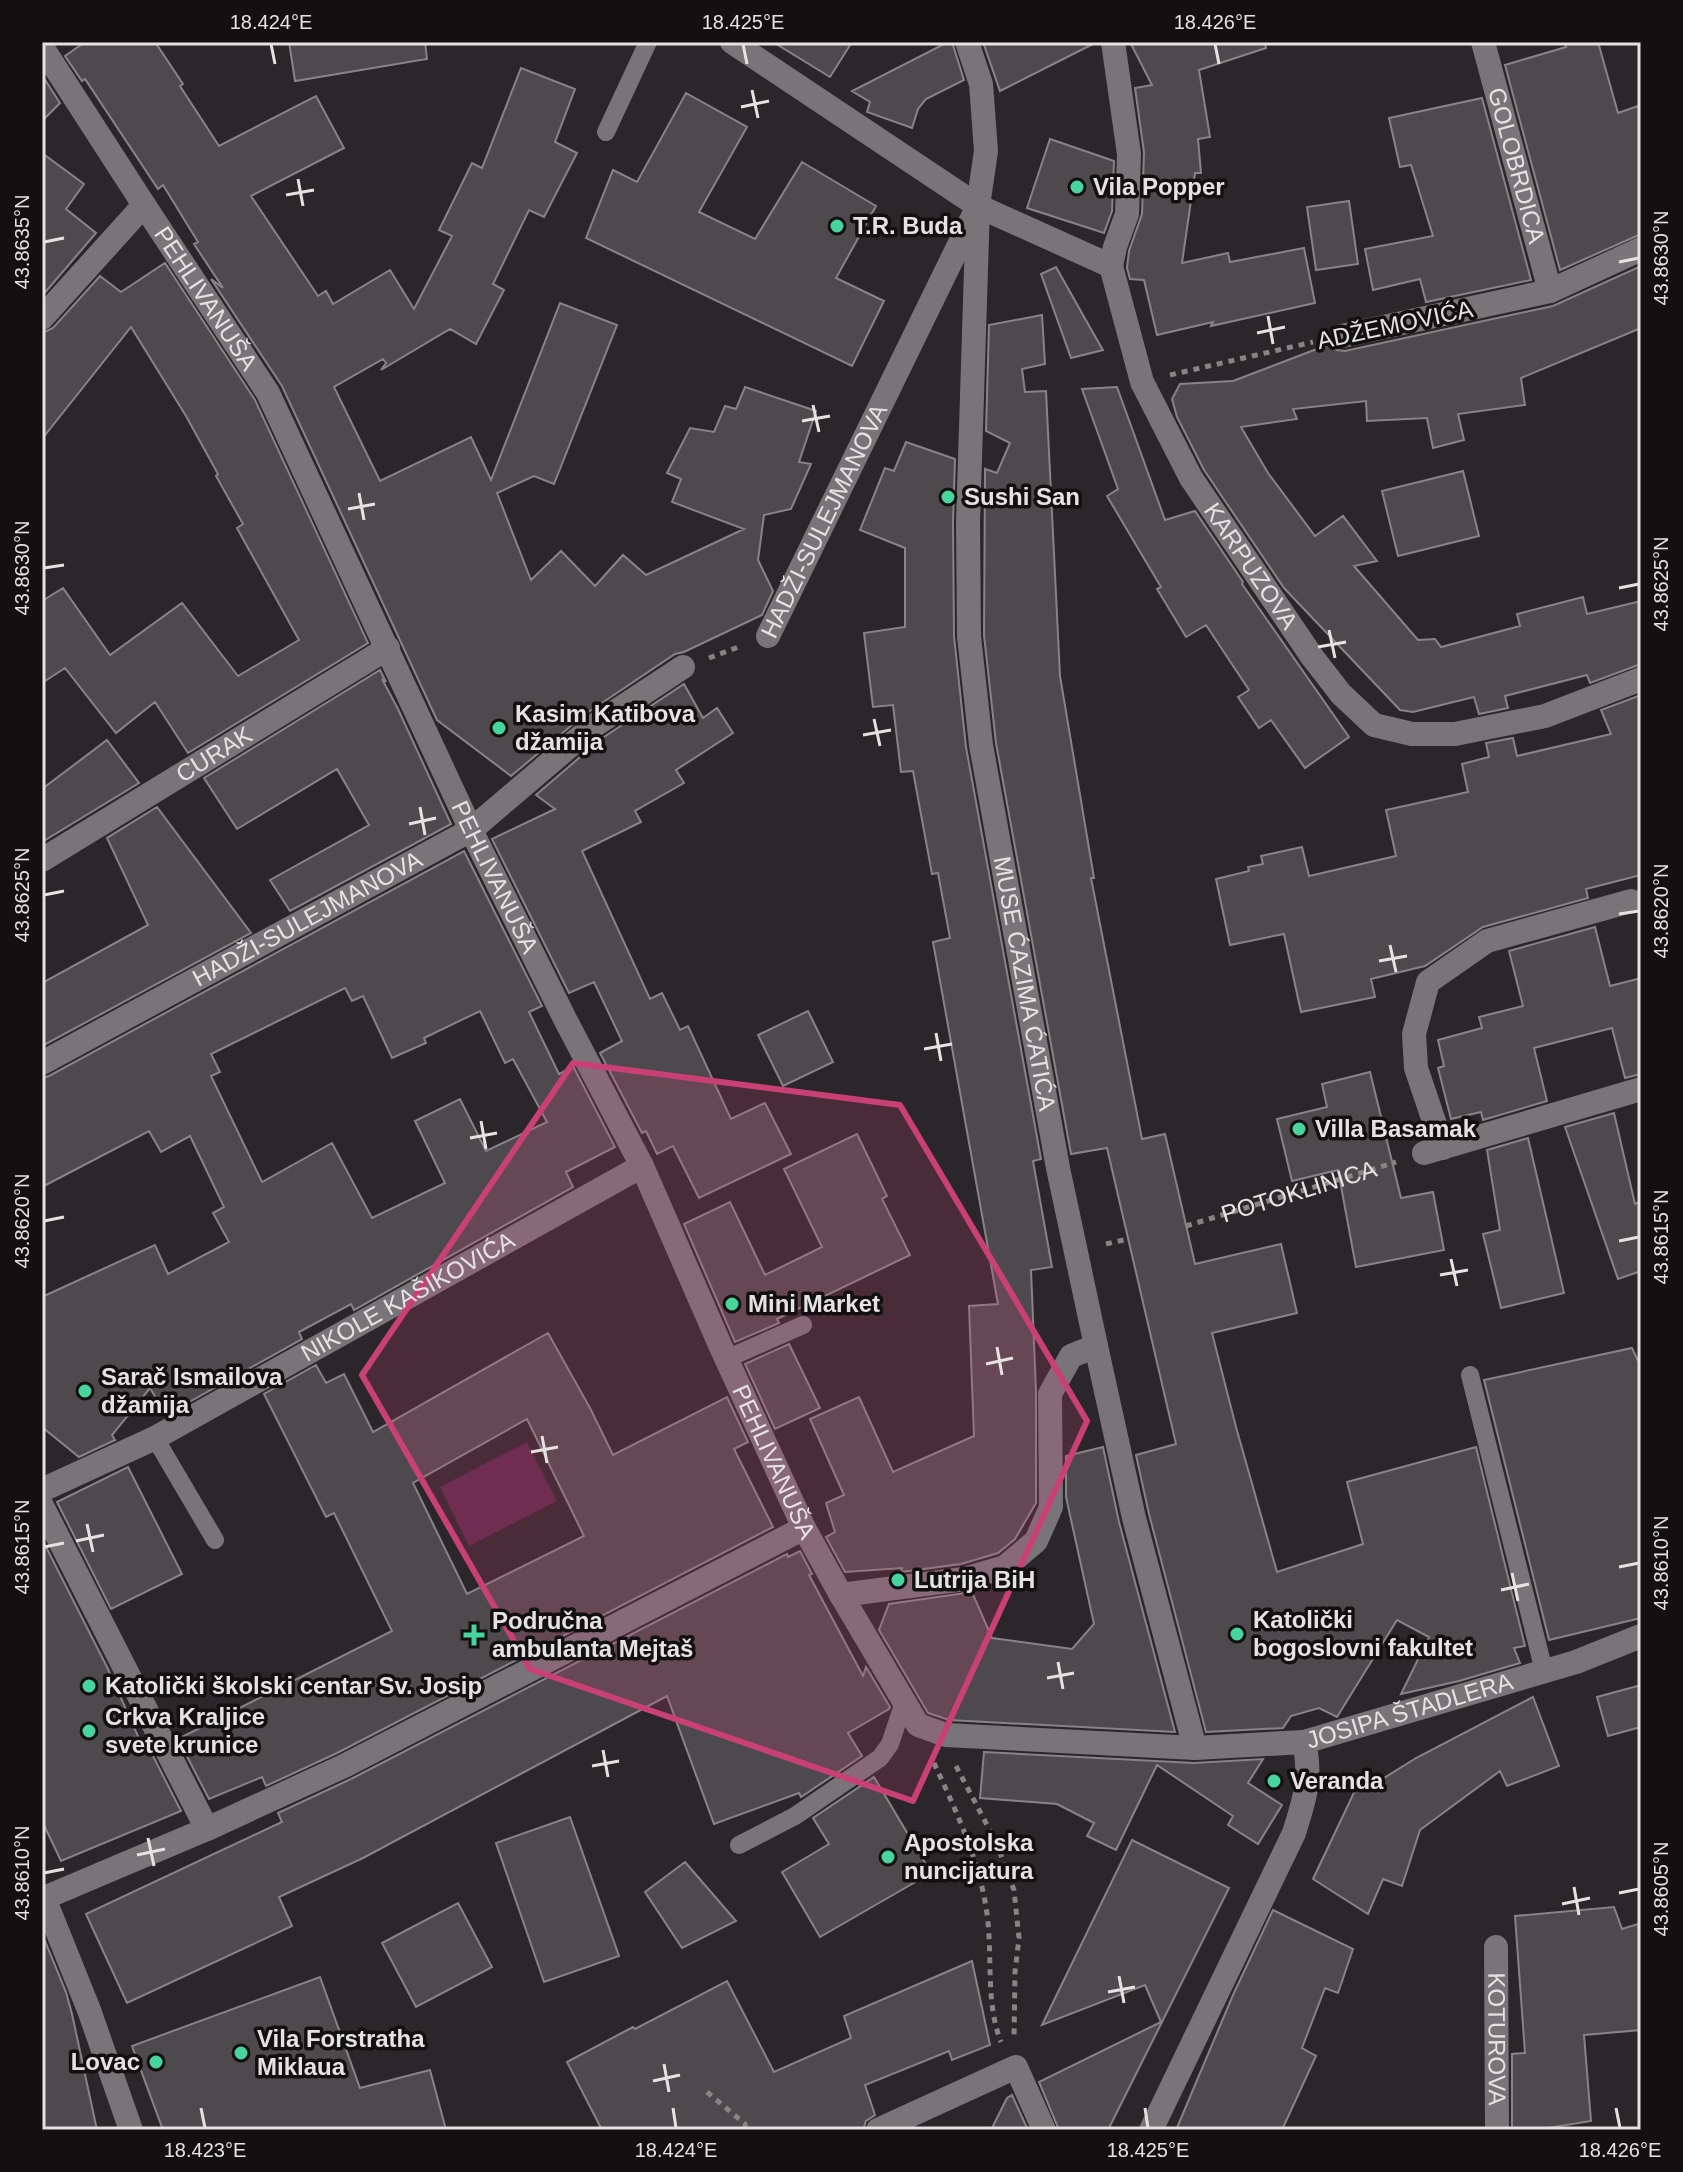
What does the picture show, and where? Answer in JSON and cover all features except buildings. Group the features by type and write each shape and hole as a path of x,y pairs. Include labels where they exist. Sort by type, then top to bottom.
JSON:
{"street":[{"path":"732,42 978,206 1111,266 1127,214 1129,154 1113,42"},
{"path":"967,42 981,84 986,151 978,206"},
{"name":"GOLOBRDICA","path":"1483,42 1550,291"},
{"name":"PEHLIVANUŠA","path":"42,47 268,393 471,830 642,1166 804,1528 918,1725"},
{"path":"42,318 144,205"},
{"name":"HADŽI-SULEJMANOVA","path":"768,636 978,206"},
{"name":"MUSE ĆAZIMA ĆATIĆA","path":"978,206 968,522 971,652 984,761 1058,1168 1096,1346 1134,1518 1195,1748"},
{"name":"ADŽEMOVIĆA","path":"1342,336 1550,291 1641,249"},
{"name":"KARPUZOVA","path":"1111,266 1142,382 1191,478 1341,694 1374,725 1412,734 1455,734 1545,716 1641,679"},
{"name":"CURAK","path":"42,860 388,648"},
{"name":"HADŽI-SULEJMANOVA","path":"42,1063 471,830 592,727 683,667"},
{"path":"1631,901 1487,941 1428,982 1414,1034 1416,1068 1434,1150 1641,1089"},
{"name":"NIKOLE KAŠIKOVIĆA","path":"42,1490 155,1438 642,1166"},
{"path":"841,1595 964,1579 1005,1567 1036,1541 1051,1507 1050,1394 1071,1356 1096,1346"},
{"path":"42,1506 207,1829"},
{"path":"131,2130 89,2010 43,1899 344,1766 804,1528"},
{"name":"JOSIPA ŠTADLERA","path":"1151,2130 1294,1833 1306,1798 1309,1765 1304,1742 1576,1662 1641,1636"},
{"path":"918,1725 946,1735 1195,1748 1304,1742"},
{"name":"KOTUROVA","path":"1496,1947 1497,2130"},
{"path":"878,2130 1014,2068 1044,2130"}],"lane":[{"path":"606,132 648,42"},
{"path":"726,1359 803,1325"},
{"path":"1470,1375 1544,1671"},
{"path":"155,1438 215,1540"},
{"path":"739,1845 795,1816 880,1758 890,1744 904,1702"}],"path":[{"name":"ADŽEMOVIĆA","path":"1142,382 1342,336"},
{"name":"HADŽI-SULEJMANOVA","path":"683,667 768,636"},
{"name":"POTOKLINICA","path":"1186,1226 1434,1150"},
{"path":"918,1725 962,1825 981,1888 987,1914 994,2020 1014,2068"},
{"path":"946,1735 957,1769 996,1842 1014,1890 1019,1938 1015,1972 1014,2068"},
{"path":"707,2092 745,2124 746,2130"}],"highlighted area":[{"path":"573,1063 900,1105 1087,1421 913,1801 530,1669 362,1375"}],"shaded area":[{"path":"527,1442 557,1501 469,1546 440,1487"}],"place":[{"name":"Vila Popper","path":"1077,187"},
{"name":"T.R. Buda","path":"837,226"},
{"name":"Sushi San","path":"948,497"},
{"name":"Kasim Katibova džamija","path":"499,728"},
{"name":"Villa Basamak","path":"1299,1129"},
{"name":"Mini Market","path":"732,1304"},
{"name":"Sarač Ismailova džamija","path":"85,1391"},
{"name":"Lutrija BiH","path":"898,1580"},
{"name":"Katolički bogoslovni fakultet","path":"1237,1634"},
{"name":"Područna ambulanta Mejtaš","path":"474,1635"},
{"name":"Katolički školski centar Sv. Josip","path":"89,1686"},
{"name":"Crkva Kraljice svete krunice","path":"89,1731"},
{"name":"Veranda","path":"1274,1781"},
{"name":"Apostolska nuncijatura","path":"888,1857"},
{"name":"Vila Forstratha Miklaua","path":"241,2053"},
{"name":"Lovac","path":"156,2062"}]}
